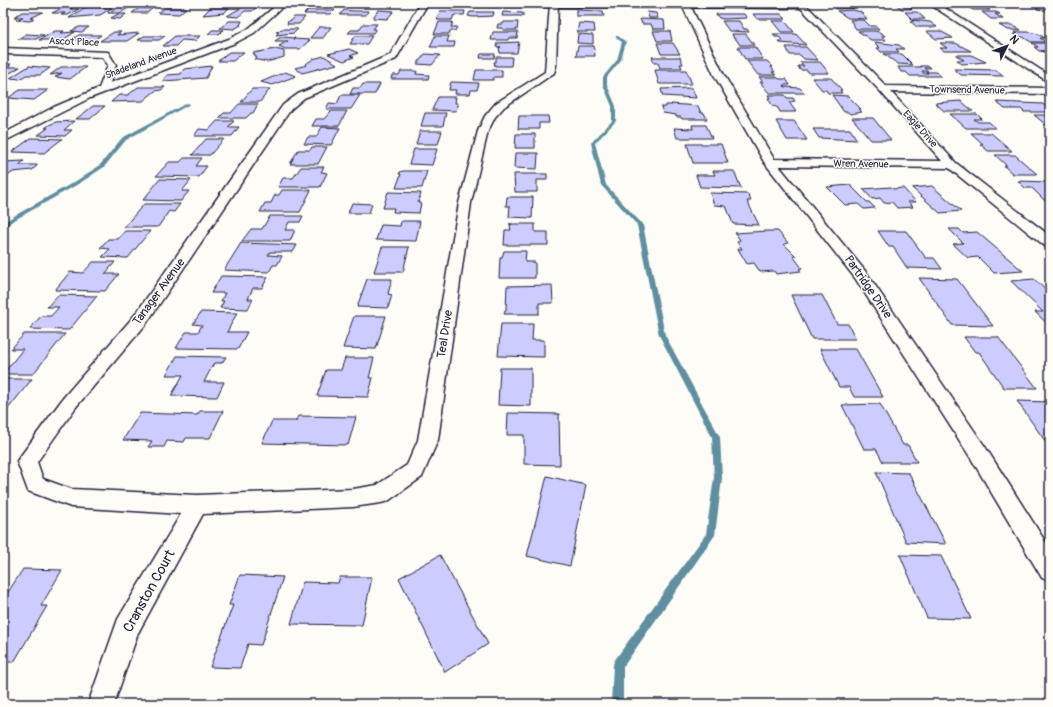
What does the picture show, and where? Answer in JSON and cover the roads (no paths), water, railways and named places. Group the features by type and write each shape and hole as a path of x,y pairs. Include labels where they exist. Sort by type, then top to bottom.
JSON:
{"street":[{"name":"Shadeland Avenue","path":"3,139 28,123 68,103 232,41 251,31 283,3"},
{"path":"423,3 686,5 801,4"},
{"name":"Tanager Avenue","path":"197,505 72,498 35,485 27,461 70,402 140,320 245,170 287,107 301,96 393,57 423,3"},
{"name":"Teal Drive","path":"197,505 353,498 381,494 415,471 428,440 465,203 483,131 490,116 500,105 549,73 551,66 554,3"},
{"path":"932,3 1050,80"},
{"name":"Eagle Drive","path":"801,4 883,89 952,165 1050,243"},
{"name":"Partridge Drive","path":"686,5 718,74 770,162 861,275 979,454 1050,570"},
{"name":"Ascot Place","path":"3,51 105,54 112,65 103,89"},
{"name":"Townsend Avenue","path":"883,89 1050,91"},
{"name":"Wren Avenue","path":"770,162 952,165"},
{"name":"Cranston Court","path":"101,704 127,628 197,505"}],"waterway":[{"path":"617,37 624,42 619,60 605,77 605,85 614,106 614,121 593,143 604,185 640,225 662,335 716,437 718,478 710,535 618,665 617,704"},
{"path":"3,228 9,221 78,182 102,166 124,139 188,104"}]}
